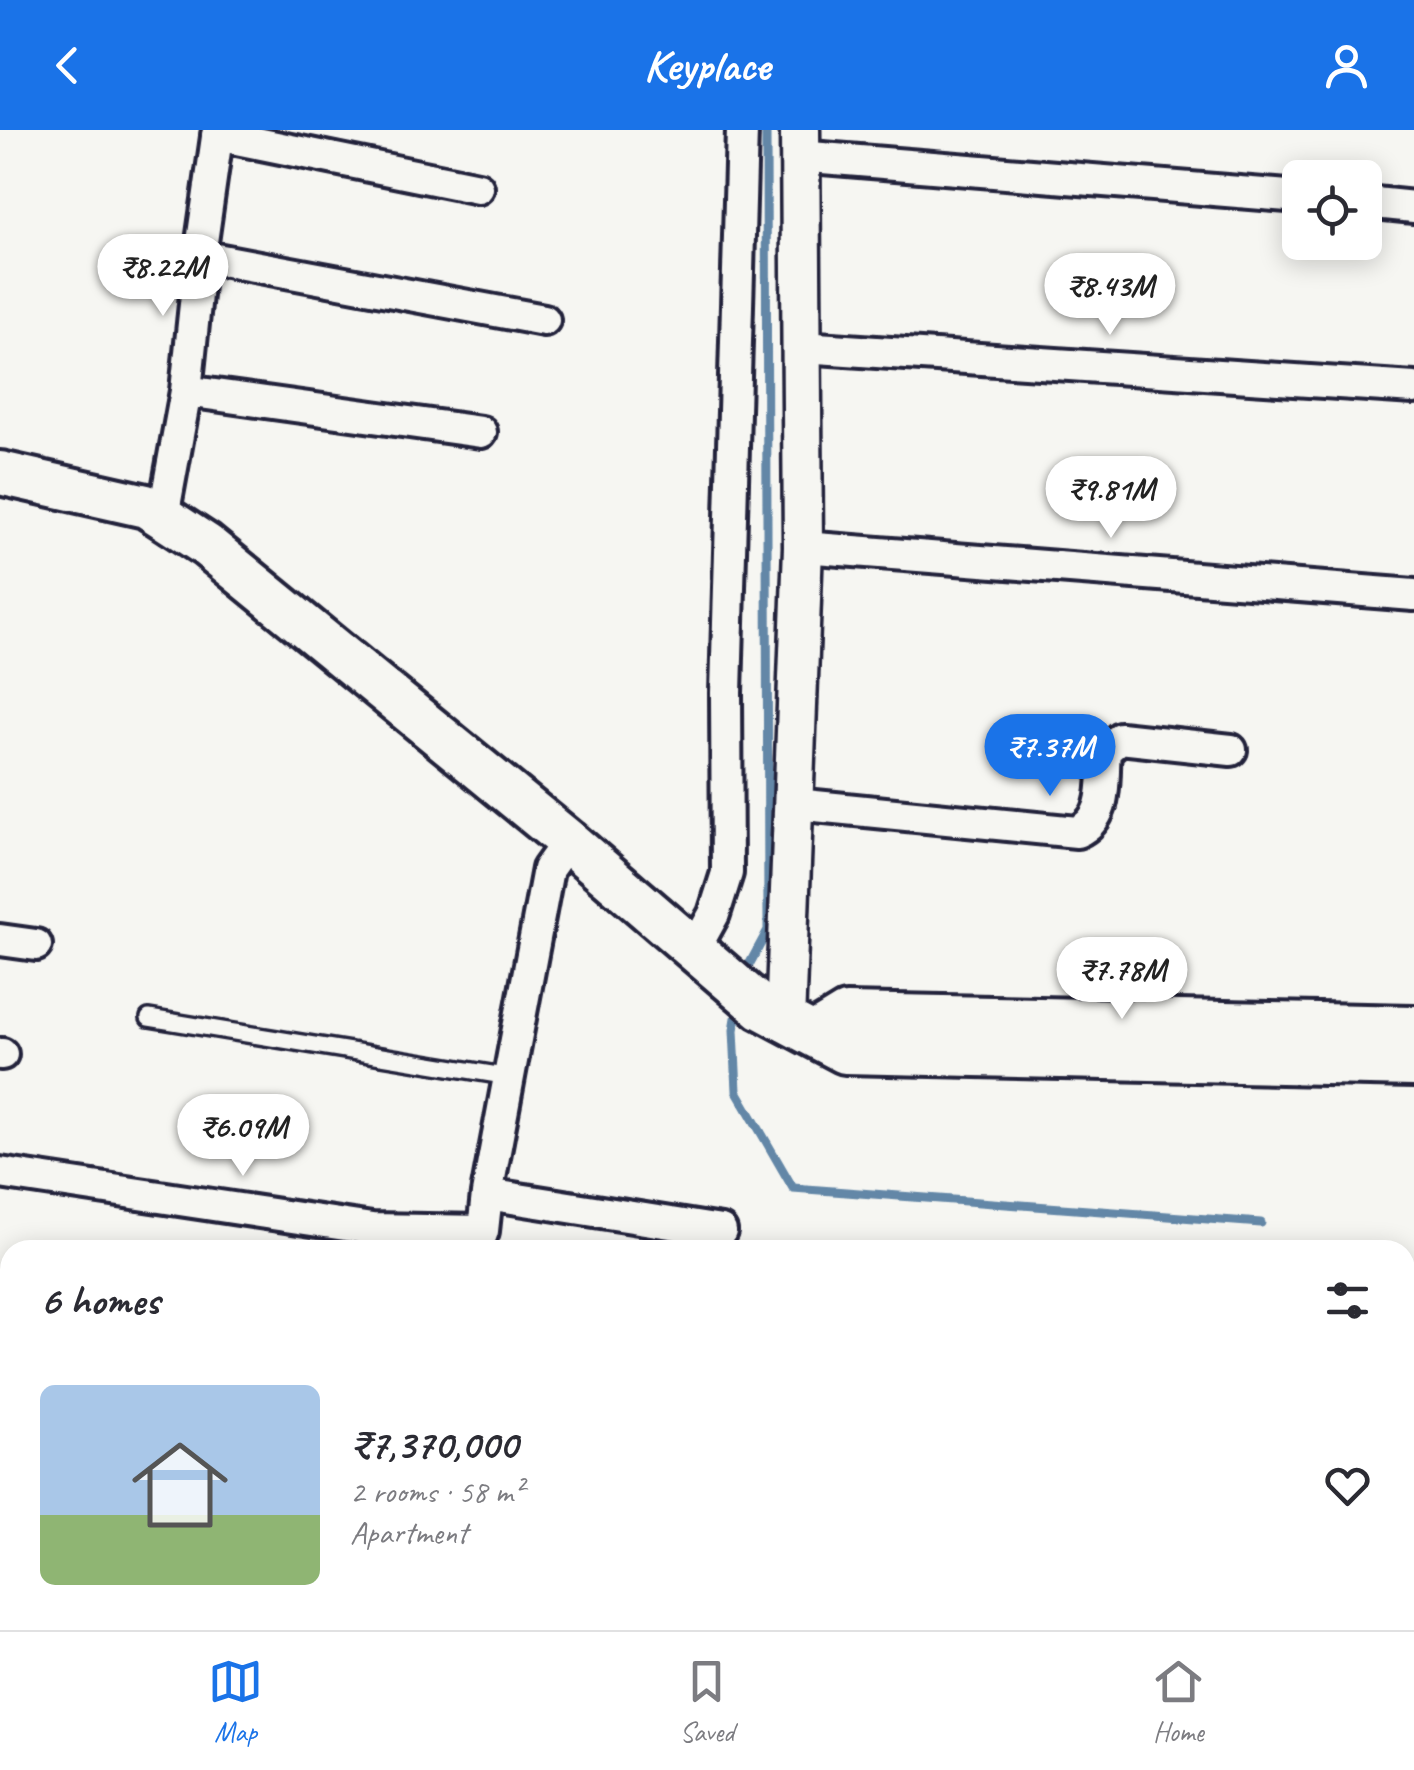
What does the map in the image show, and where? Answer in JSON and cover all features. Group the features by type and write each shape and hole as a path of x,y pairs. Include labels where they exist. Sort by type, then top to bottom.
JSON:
{"main road":[{"path":"0,473 146,506 206,545 568,842 723,975 800,1028 845,1052 1414,1065"},
{"path":"800,1028 846,1015 1414,1027"}],"street":[{"path":"723,975 714,914 727,874 726,692 742,130"},
{"path":"164,517 186,392 218,132 478,188"},
{"path":"800,1028 795,804 803,548 799,143 1282,195"},
{"path":"1382,204 1414,207"},
{"path":"200,256 544,320"},
{"path":"802,348 1414,388"},
{"path":"186,392 481,432"},
{"path":"803,548 1414,595"},
{"path":"795,804 1077,832 1089,826 1101,809 1105,751 1120,738 1230,750"},
{"path":"0,1173 372,1229 480,1240 548,869 568,842"},
{"path":"0,940 36,944"},
{"path":"487,1194 721,1231"}],"lane":[{"path":"149,1018 510,1077"}],"waterway":[{"path":"743,976 768,930 766,130"},
{"path":"738,1006 734,1030 737,1091 793,1188 1261,1223"}]}
